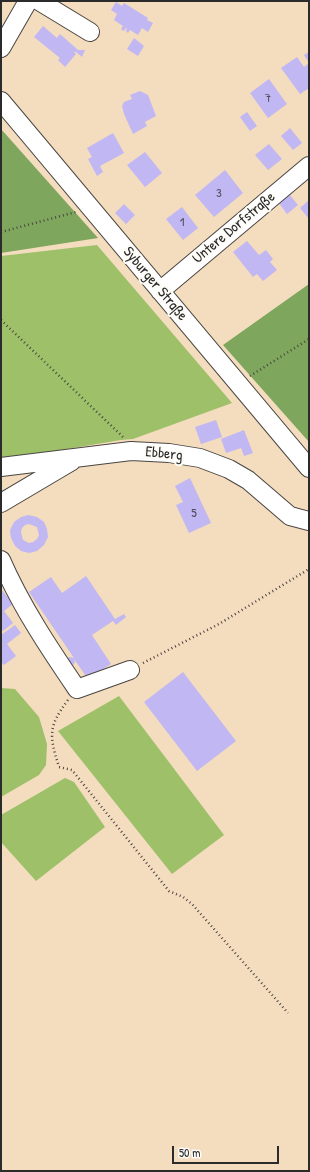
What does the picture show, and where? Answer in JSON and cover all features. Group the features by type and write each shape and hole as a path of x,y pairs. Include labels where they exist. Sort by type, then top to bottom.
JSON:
{"street":[{"path":"1,48 28,1"},
{"path":"39,1 90,32"},
{"name":"Syburger Straße","path":"1,101 309,468"},
{"name":"Untere Dorfstraße","path":"160,291 309,166"},
{"name":"Ebberg","path":"1,467 131,451 169,453 200,458 229,469 248,480 290,516 309,521"},
{"path":"1,503 78,458"},
{"path":"1,560 10,581 52,651 77,689 130,670"}],"path":[{"path":"1,232 92,208"},
{"path":"1,320 121,434 131,451"},
{"path":"238,383 309,339"},
{"path":"130,670 219,624 309,569"},
{"path":"77,689 52,725 51,737 59,767 72,770 169,891 183,897 192,904 288,1013"}],"green space":[{"path":"1,129 98,238 1,253"},
{"path":"97,245 232,403 133,439 1,460 1,256"},
{"path":"309,284 309,442 223,345"},
{"path":"1,688 15,689 39,717 47,744 46,765 39,775 1,797"},
{"path":"119,696 224,835 172,874 58,731"},
{"path":"65,778 74,782 105,827 36,881 1,842 1,815"}],"building":[{"path":"116,2 122,6 124,3 148,18 147,20 153,23 148,32 142,28 138,35 130,30 128,33 126,31 127,28 124,31 121,29 123,26 114,20 117,14 111,10"},
{"path":"43,26 57,38 60,34 78,50 85,50 82,57 74,52 76,54 65,67 58,60 60,58 34,37"},
{"path":"134,38 144,46 138,56 127,49"},
{"path":"309,52 309,63 304,55"},
{"path":"297,57 304,67 309,63 309,88 300,94 281,68"},
{"path":"269,79 287,104 268,118 250,93"},
{"path":"140,91 148,95 156,116 145,122 147,126 133,134 122,106 124,102 132,99 130,95"},
{"path":"247,112 257,126 250,131 240,117"},
{"path":"290,128 302,143 293,150 281,136"},
{"path":"113,133 124,153 100,166 103,172 97,176 88,159 92,157 87,148"},
{"path":"269,144 282,159 268,170 255,155"},
{"path":"145,152 162,173 145,187 127,165"},
{"path":"225,170 243,193 214,217 195,195"},
{"path":"289,194 298,205 287,214 278,202"},
{"path":"309,200 309,219 300,208"},
{"path":"124,204 135,215 126,224 115,213"},
{"path":"182,207 198,228 183,240 166,219"},
{"path":"247,241 259,255 266,250 273,259 270,262 277,270 263,281 257,274 253,277 233,252"},
{"path":"216,420 222,437 201,444 195,427"},
{"path":"244,430 253,453 244,456 241,448 226,453 221,439"},
{"path":"190,478 211,523 189,533 176,505 183,502 175,486"},
{"path":"28,515 37,517 44,522 48,537 44,545 37,551 29,553 21,551 15,546 11,538 10,530 14,522 21,517","holes":["29,524 37,527 39,535 37,539 29,543 23,540 21,532 25,525"]},
{"path":"86,576 115,619 124,614 126,617 116,625 113,621 92,635 111,664 88,679 74,659 75,662 70,667 67,658 74,658 29,592 51,577 62,593"},
{"path":"1,589 13,604 4,611 13,623 3,631 1,628"},
{"path":"15,625 21,633 7,644 16,656 4,665 1,662 1,635"},
{"path":"183,672 236,741 197,771 144,702"}]}
